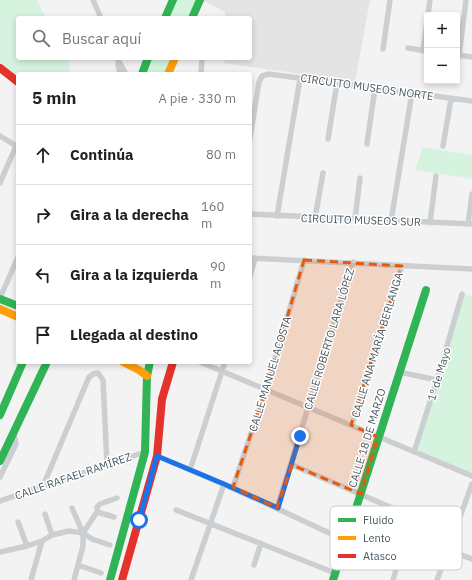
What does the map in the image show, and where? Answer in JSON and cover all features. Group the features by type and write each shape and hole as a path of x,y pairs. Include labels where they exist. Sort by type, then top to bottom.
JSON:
{"street":[{"path":"166,16 173,0"},
{"path":"193,16 200,0"},
{"path":"383,49 390,0"},
{"path":"428,12 430,0"},
{"path":"459,48 466,0"},
{"path":"95,1 100,16"},
{"path":"408,48 424,51"},
{"path":"460,55 472,57"},
{"path":"117,60 120,72"},
{"path":"118,60 127,72"},
{"path":"143,72 147,60"},
{"path":"169,72 174,60"},
{"path":"201,72 202,60"},
{"path":"0,68 16,80"},
{"name":"CIRCUITO MUSEOS NORTE","path":"252,126 259,82 262,76 269,74 472,101"},
{"path":"277,216 300,78"},
{"path":"328,139 337,83"},
{"path":"367,144 375,88"},
{"path":"391,221 412,93"},
{"path":"443,146 451,98"},
{"path":"0,136 16,146"},
{"path":"0,183 16,149"},
{"path":"315,218 323,173"},
{"path":"430,222 436,176"},
{"path":"355,219 360,178"},
{"path":"470,224 472,194"},
{"name":"CIRCUITO MUSEOS SUR","path":"252,214 470,224"},
{"path":"253,258 472,269"},
{"name":"CALLE MANUEL ACOSTA","path":"233,488 266,389 304,260"},
{"path":"16,262 0,298 16,305"},
{"name":"CALLE ROBERTO LARA LÓPEZ","path":"278,508 353,262"},
{"name":"CALLE ANA MARÍA BERLANGA","path":"352,425 402,266"},
{"name":"CALLE 18 DE MARZO","path":"357,506 426,290"},
{"name":"1º de Mayo","path":"414,452 462,294"},
{"path":"0,309 16,316"},
{"path":"0,415 22,364"},
{"path":"0,461 46,364"},
{"path":"127,364 147,376"},
{"path":"110,580 145,452 147,376 150,364"},
{"path":"122,580 157,456 162,399 173,364"},
{"path":"206,364 472,476"},
{"path":"190,470 224,364"},
{"path":"399,372 437,380"},
{"path":"43,486 89,377 92,374 98,373 103,380 107,464"},
{"path":"147,396 154,401 162,399"},
{"path":"0,476 16,444 14,434"},
{"name":"CALLE RAFAEL RAMÍREZ","path":"0,501 145,452"},
{"path":"157,456 278,508 330,533"},
{"path":"292,465 389,506"},
{"path":"194,580 210,523 224,484"},
{"path":"462,510 472,484"},
{"path":"83,533 97,512 100,504 117,498"},
{"path":"72,508 83,533 83,546 74,580"},
{"path":"176,510 261,543 334,576"},
{"path":"97,512 114,517"},
{"path":"45,514 52,535"},
{"path":"18,522 27,546"},
{"path":"0,552 27,546 42,541 52,535 68,531 83,533 92,539 110,545"},
{"path":"31,580 42,541"},
{"path":"254,565 261,543"},
{"path":"462,555 472,559"},
{"path":"78,565 101,573"},
{"path":"393,580 396,570"},
{"path":"437,580 441,570"}],"highlighted area":[{"path":"304,260 402,266 351,425 378,437 361,494 292,465 277,508 233,487 266,389"}],"shaded area":[{"path":"203,0 370,0 355,82 224,63 224,60 252,60 252,16 225,16 225,12"}],"green space":[{"path":"0,0 37,0 45,16 16,16 16,60 68,60 69,72 16,72 16,80 0,68"},
{"path":"173,0 200,0 193,16 166,16"},
{"path":"147,60 174,60 169,72 143,72"},
{"path":"423,147 472,155 472,179 415,170"},
{"path":"462,294 472,296 472,477 414,452"}],"traffic: fast":[{"path":"166,16 173,0"},
{"path":"193,16 200,0"},
{"path":"143,72 147,60"},
{"path":"357,506 426,290"},
{"path":"0,299 16,305"},
{"path":"0,415 22,364"},
{"path":"0,461 46,364"},
{"path":"110,580 145,452 147,376 150,364"},
{"path":"333,580 336,570"}],"traffic: slow":[{"path":"169,72 174,60"},
{"path":"0,309 16,316"},
{"path":"127,364 147,376"}],"traffic: jam":[{"path":"0,68 16,80"},
{"path":"122,580 157,456 162,399 172,364"}],"route":[{"path":"139,520 157,456 278,508 300,436"}]}
